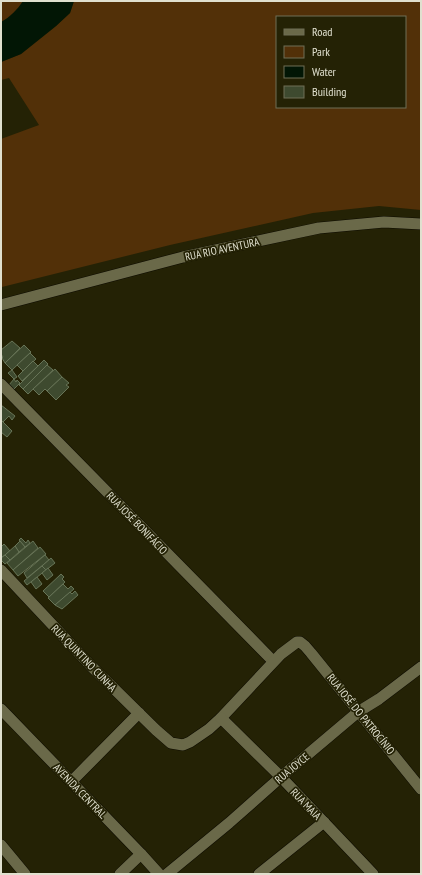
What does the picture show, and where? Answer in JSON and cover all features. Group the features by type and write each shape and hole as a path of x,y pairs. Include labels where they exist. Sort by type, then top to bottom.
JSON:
{"street":[{"name":"RUA RIO AVENTURA","path":"2,302 26,298 183,256 319,228 384,222 421,224"},
{"name":"RUA JOSÉ BONIFÁCIO","path":"1,384 273,661"},
{"name":"RUA QUINTINO CUNHA","path":"1,570 92,667 138,713 171,743 183,745 190,742 209,729 221,718"},
{"name":"RUA JOSÉ DO PATROCÍNIO","path":"273,661 298,642 305,646 421,789"},
{"path":"221,718 273,661"},
{"name":"RUA JOYCE","path":"167,874 229,823 358,712 379,699 421,667"},
{"name":"AVENIDA CENTRAL","path":"1,708 159,874"},
{"path":"71,782 138,713"},
{"name":"RUA MAIA","path":"221,718 281,777 373,874"},
{"path":"259,874 324,822"},
{"path":"1,845 25,874"},
{"path":"120,874 141,854"}],"green space":[{"path":"1,1 57,1 1,29"},
{"path":"74,1 421,1 421,210 379,206 313,213 170,245 2,287 1,139 39,125 9,78 1,80 1,62 21,54 70,13"}],"water":[{"path":"23,1 74,1 70,13 56,26 21,54 1,62 1,22 13,13"}],"building":[{"path":"12,341 20,348 5,363 2,358 1,350"},
{"path":"24,345 31,352 12,370 5,363"},
{"path":"30,353 36,359 23,371 17,365"},
{"path":"44,360 48,364 23,389 19,385"},
{"path":"33,361 38,366 22,381 18,376"},
{"path":"47,365 53,370 28,394 23,389"},
{"path":"55,369 62,377 47,391 45,389 39,395 33,389"},
{"path":"12,370 17,377 14,379 8,373"},
{"path":"62,377 69,383 66,385 69,387 56,400 47,391"},
{"path":"14,379 16,382 17,380 20,383 14,389 9,385"},
{"path":"1,405 15,416 12,420 9,416 3,422 1,420"},
{"path":"1,420 12,431 7,437 1,432"},
{"path":"21,538 26,543 28,540 30,543 25,547 19,540"},
{"path":"20,541 25,547 19,552 15,546"},
{"path":"33,541 38,548 13,570 7,563"},
{"path":"4,544 10,551 1,558 1,547"},
{"path":"15,546 19,552 10,560 5,555"},
{"path":"40,547 46,554 18,576 13,570"},
{"path":"5,555 10,560 5,564 1,558"},
{"path":"45,555 49,560 27,578 24,573"},
{"path":"51,558 55,563 46,570 42,566"},
{"path":"42,566 46,570 27,585 24,581"},
{"path":"48,568 53,575 47,580 42,573"},
{"path":"61,574 64,577 62,579 65,582 49,597 43,591"},
{"path":"37,577 42,584 36,589 31,582"},
{"path":"63,584 68,589 71,586 74,589 55,605 48,598"},
{"path":"75,591 78,595 62,609 55,605 70,592 72,594"}]}
